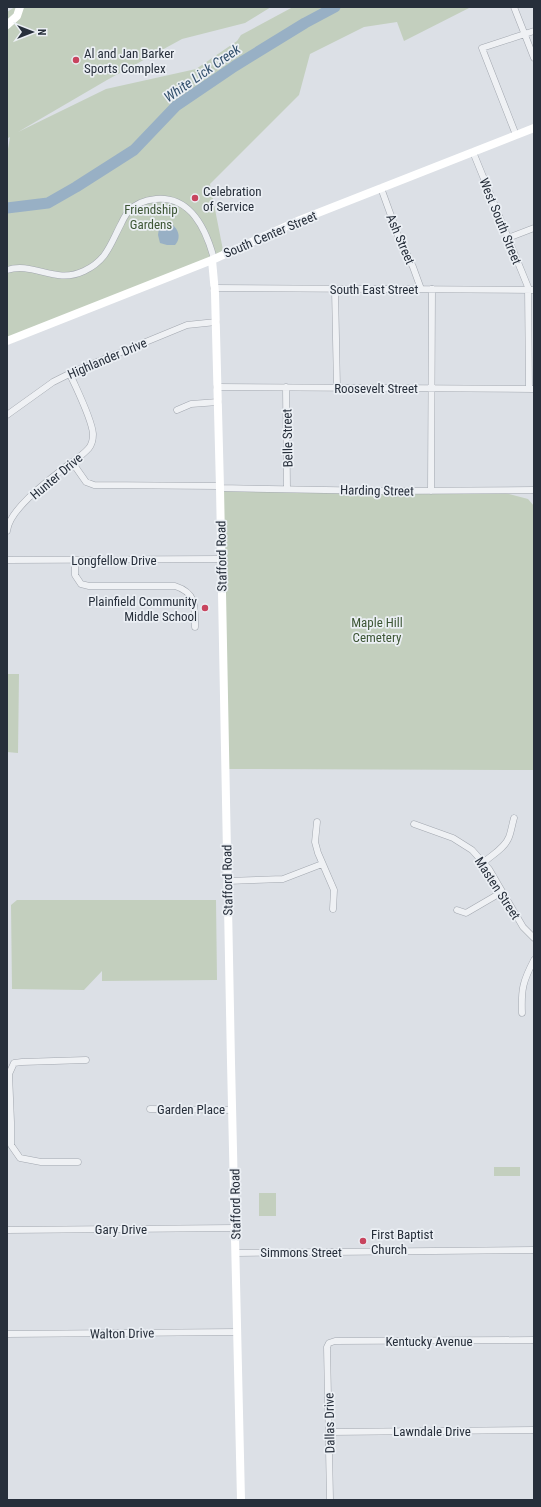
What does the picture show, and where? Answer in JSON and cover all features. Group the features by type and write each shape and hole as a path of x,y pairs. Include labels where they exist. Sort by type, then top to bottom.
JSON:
{"street":[{"path":"7,25 17,16 20,7"},
{"path":"514,7 534,58"},
{"path":"516,135 482,48 534,30"},
{"name":"South Center Street","path":"7,341 213,259 300,220 534,128"},
{"name":"West South Street","path":"473,152 531,290"},
{"name":"Ash Street","path":"381,188 398,235 414,267 421,289"},
{"path":"7,270 20,267 55,276 64,276 84,271 102,259 113,242 128,212 134,206 142,202 165,198 184,205 192,213 203,228 210,243 213,259"},
{"path":"508,238 534,228"},
{"name":"Stafford Road","path":"213,259 220,487 241,1500"},
{"name":"South East Street","path":"214,288 531,290"},
{"path":"335,289 337,388"},
{"path":"431,491 432,289"},
{"path":"531,290 532,389"},
{"name":"Highlander Drive","path":"7,415 53,382 70,374 187,325 216,322"},
{"name":"Hunter Drive","path":"7,531 8,524 13,515 31,496 88,449 91,444 93,433 90,422 70,374"},
{"name":"Roosevelt Street","path":"217,387 532,389"},
{"name":"Belle Street","path":"286,387 287,489"},
{"path":"177,410 191,404 218,402"},
{"name":"Harding Street","path":"72,462 86,482 94,485 431,491 534,490"},
{"name":"Longfellow Drive","path":"7,560 221,559"},
{"path":"75,560 75,575 81,584 89,586 175,586 185,589 192,597 195,611 195,626"},
{"path":"484,862 509,838 514,818"},
{"path":"317,822 315,842 322,864 334,890 332,909"},
{"name":"Masten Street","path":"414,824 457,840 472,850 484,862 523,927 534,938"},
{"path":"227,881 283,879 322,864"},
{"path":"457,910 466,913 502,892"},
{"path":"522,1013 522,986 534,960"},
{"path":"78,1162 41,1162 20,1158 9,1146 11,1122 9,1074 14,1063 86,1060"},
{"name":"Garden Place","path":"150,1109 232,1110"},
{"name":"Gary Drive","path":"7,1230 235,1228"},
{"name":"Simmons Street","path":"236,1253 534,1250"},
{"name":"Walton Drive","path":"7,1334 237,1332"},
{"name":"Kentucky Avenue","path":"327,1347 329,1343 335,1341 534,1340"},
{"name":"Dallas Drive","path":"327,1347 330,1500"},
{"name":"Lawndale Drive","path":"329,1432 534,1430"}],"green space":[{"name":"Friendship Gardens","path":"15,7 271,7 245,23 182,39 107,80 18,132 106,89 196,69 237,41 241,35 293,7 471,7 404,41 397,22 364,27 310,54 299,95 210,184 223,250 211,260 7,345 7,155 10,137 8,138 7,148 7,12"},
{"name":"Maple Hill Cemetery","path":"220,488 490,489 528,499 534,506 534,770 225,769"},
{"path":"7,674 19,674 18,753 7,752"},
{"path":"17,900 216,900 217,980 102,981 102,971 84,990 12,989 11,905"},
{"path":"494,1167 520,1167 520,1176 494,1176"},
{"path":"259,1193 276,1193 276,1216 259,1216"}],"water":[{"path":"170,223 175,227 179,236 175,245 160,243 158,235 159,228 163,224"}],"waterway":[{"name":"White Lick Creek","path":"7,208 48,203 76,187 134,150 176,106 235,66 305,23 335,7"}],"place":[{"name":"Al and Jan Barker Sports Complex","path":"76,60"},
{"name":"Celebration of Service","path":"195,198"},
{"name":"Plainfield Community Middle School","path":"205,608"},
{"name":"First Baptist Church","path":"363,1241"}]}
